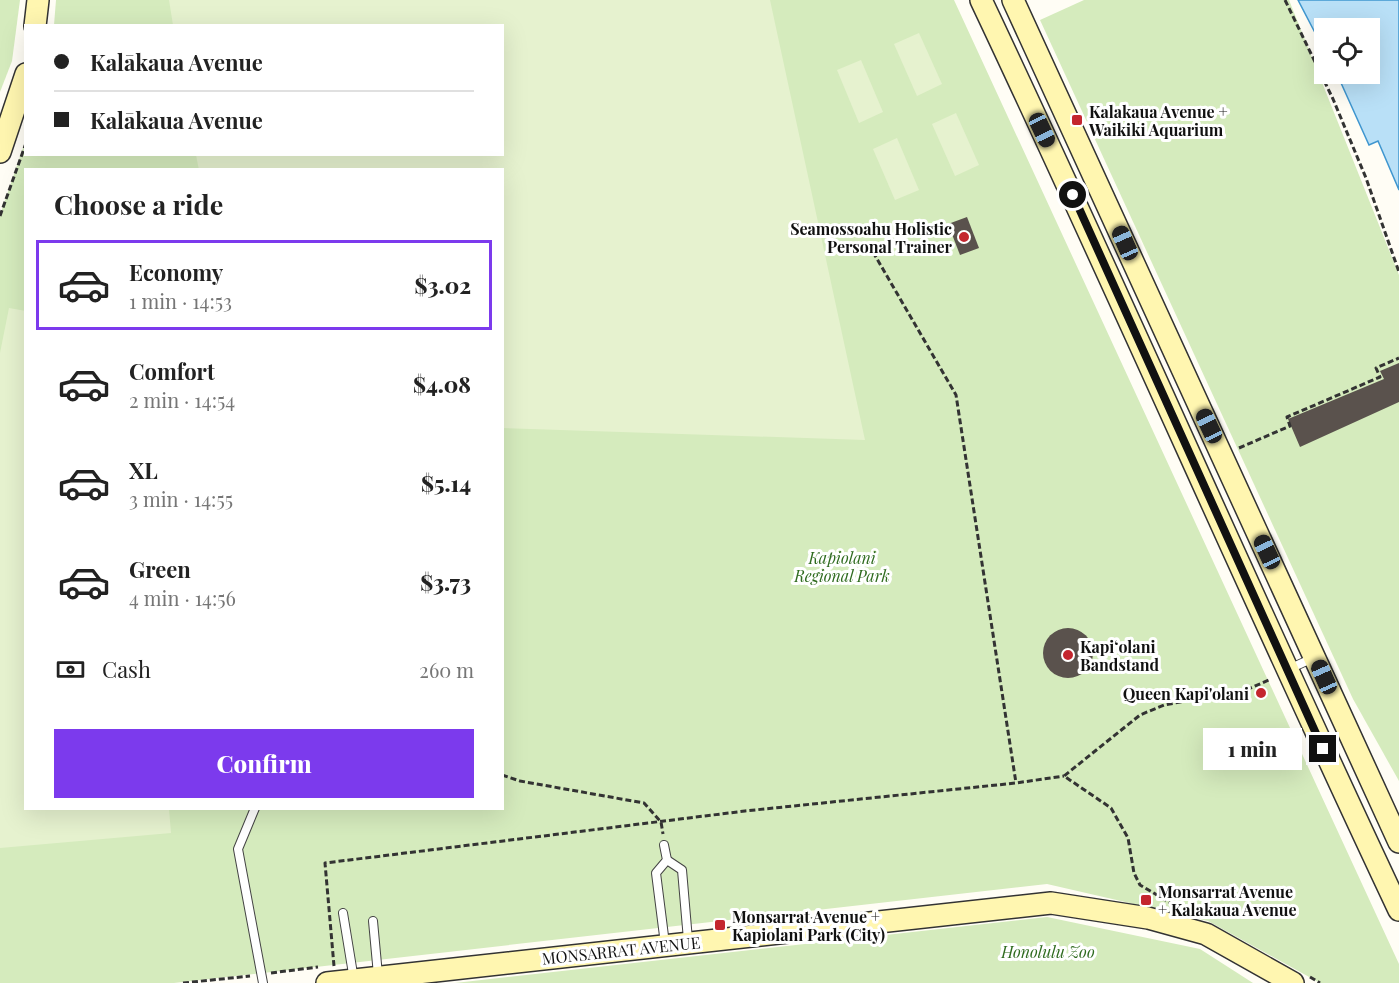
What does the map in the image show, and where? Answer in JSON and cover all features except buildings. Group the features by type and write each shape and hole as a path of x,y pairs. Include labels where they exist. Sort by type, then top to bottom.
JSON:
{"street":[{"path":"35,24 38,0"},
{"path":"981,0 1128,284 1315,657 1399,842"},
{"path":"1013,0 1128,284 1278,675 1399,910"},
{"path":"0,152 24,80"},
{"name":"MONSARRAT AVENUE","path":"327,983 1052,903 1148,918 1206,934 1293,983"}],"lane":[{"path":"1278,675 1315,657"},
{"path":"254,810 238,849 262,979"},
{"path":"664,845 667,860 682,870 688,943"},
{"path":"665,945 656,873 667,860"},
{"path":"344,913 354,980"},
{"path":"373,921 378,977"}],"path":[{"path":"1285,0 1333,99 1366,178 1399,272"},
{"path":"0,216 24,149"},
{"path":"873,252 956,395 1016,783"},
{"path":"1239,448 1290,426 1287,417 1380,377 1376,368 1399,358"},
{"path":"183,983 262,979 334,966 325,863 1064,776 1140,715 1164,705 1246,690 1278,675"},
{"path":"504,776 520,781 603,793 644,803 661,822"},
{"path":"1064,776 1116,814 1128,838 1136,878 1146,890"}],"green space":[{"path":"0,0 20,0 12,61 0,92"},
{"name":"Kapiolani Regional Park","path":"56,0 954,0 1399,964 1399,983 1320,983 1208,921 1047,884 174,983 0,983 0,215 24,145 24,156 504,156 504,24 54,24"},
{"path":"169,0 770,0 865,440 504,428 504,168 199,168 196,156 504,156 504,24 173,24"},
{"path":"1084,0 1289,0 1314,62 1314,84 1323,84 1399,275 1399,781 1353,699 1040,20"},
{"path":"919,33 942,84 917,96 894,44"},
{"path":"861,60 883,112 859,123 837,70"},
{"path":"956,113 979,165 955,176 932,124"},
{"path":"897,138 919,190 895,200 873,149"},
{"path":"9,308 24,311 24,810 169,810 171,833 0,848 0,353"},
{"name":"Honolulu Zoo","path":"1047,917 1200,949 1253,983 455,983"}],"water":[{"path":"1298,0 1399,0 1399,190 1378,141 1369,145 1342,84 1380,84 1380,18 1314,18 1314,31"}],"place":[{"name":"Kalakaua Avenue + Waikiki Aquarium","path":"1077,120"},
{"name":"Seamossoahu Holistic Personal Trainer","path":"964,237"},
{"name":"Kapiʻolani Bandstand","path":"1068,655"},
{"name":"Queen Kapi'olani","path":"1261,693"},
{"name":"Monsarrat Avenue + Kalakaua Avenue","path":"1146,900"},
{"name":"Monsarrat Avenue + Kapiolani Park (City)","path":"720,925"}],"route":[{"path":"1073,195 1323,749"}]}
